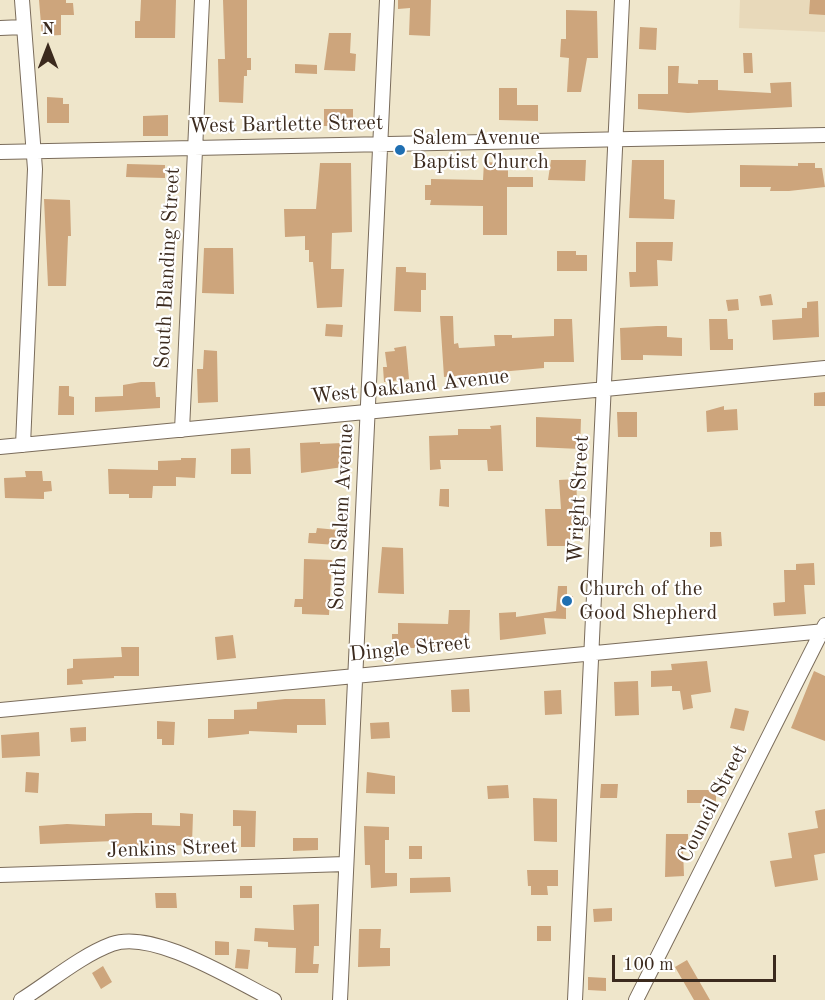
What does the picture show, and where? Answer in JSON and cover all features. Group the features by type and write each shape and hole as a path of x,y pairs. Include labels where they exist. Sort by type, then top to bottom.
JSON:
{"street":[{"path":"22,0 35,151 22,445"},
{"name":"South Blanding Street","path":"182,430 202,0"},
{"name":"South Salem Avenue","path":"340,1000 387,0"},
{"name":"Wright Street","path":"575,1000 622,0"},
{"path":"0,28 24,27"},
{"name":"West Bartlette Street","path":"0,152 825,135"},
{"name":"West Oakland Avenue","path":"0,447 825,368"},
{"name":"Dingle Street","path":"0,710 824,629"},
{"name":"Council Street","path":"636,1000 824,629"},
{"name":"Jenkins Street","path":"0,875 346,864"},
{"path":"21,1000 110,945 129,940 155,944 274,1000"}],"shaded area":[{"path":"740,0 825,0 825,32 739,28"}],"building":[{"path":"39,0 66,0 66,3 73,3 74,15 61,15 61,35 42,36"},
{"path":"141,0 176,0 175,38 135,38 135,21 140,21"},
{"path":"223,0 247,0 247,58 251,58 251,70 247,70 247,76 244,76 243,103 219,102 218,59 225,59"},
{"path":"398,0 431,0 430,36 409,35 410,8 398,9"},
{"path":"810,0 825,0 825,15 809,14"},
{"path":"566,10 597,11 598,58 587,58 581,92 567,92 569,58 560,57 561,39 566,39"},
{"path":"640,27 657,28 656,50 639,49"},
{"path":"329,33 351,33 350,53 356,54 355,71 324,70"},
{"path":"743,53 752,53 753,73 744,73"},
{"path":"295,64 317,65 317,74 295,73"},
{"path":"668,66 679,66 678,83 698,84 698,80 718,80 718,90 771,93 770,83 791,82 792,107 688,113 638,109 638,94 668,94"},
{"path":"499,88 517,88 517,105 538,105 538,121 499,120"},
{"path":"47,97 63,98 63,104 69,104 69,123 47,123"},
{"path":"324,109 353,109 353,126 324,126"},
{"path":"168,115 168,136 143,136 143,116"},
{"path":"551,160 586,160 585,181 548,180"},
{"path":"632,160 664,160 664,199 675,200 674,219 629,218"},
{"path":"484,162 508,163 508,177 533,177 533,187 507,187 507,235 483,235 483,206 430,205 431,200 425,200 425,185 431,185 431,179 483,180"},
{"path":"320,163 351,163 352,232 332,233 331,269 344,269 342,307 317,308 313,262 309,262 309,250 305,250 305,236 285,237 284,209 316,209"},
{"path":"798,163 815,163 815,168 822,168 825,187 770,191 771,187 740,187 740,165 798,166"},
{"path":"127,164 165,165 165,178 126,177"},
{"path":"44,199 70,200 71,236 68,236 66,286 48,286"},
{"path":"636,242 673,242 672,261 657,260 658,286 630,287 629,272 636,272"},
{"path":"204,248 233,248 234,294 202,293"},
{"path":"557,251 576,251 576,255 587,255 587,271 557,271"},
{"path":"396,267 406,267 406,272 426,273 426,290 421,290 421,312 394,311"},
{"path":"771,294 773,305 761,306 759,296"},
{"path":"738,299 739,310 728,311 726,300"},
{"path":"818,301 819,337 773,340 772,320 802,318 802,308 807,308 807,302"},
{"path":"440,316 453,316 454,344 458,343 459,348 495,346 494,335 512,335 512,338 554,336 554,319 572,319 574,362 544,362 544,368 444,377"},
{"path":"709,319 727,319 728,339 733,339 733,350 710,350"},
{"path":"326,324 343,325 342,337 325,336"},
{"path":"667,326 667,337 682,338 682,356 643,355 643,360 621,360 620,328"},
{"path":"406,346 409,379 384,382 383,367 387,367 385,352"},
{"path":"204,350 217,351 218,402 198,403 197,369 203,369"},
{"path":"155,382 156,397 160,397 160,408 95,412 95,397 123,396 123,385"},
{"path":"59,386 69,386 69,396 74,397 74,415 58,415"},
{"path":"825,392 825,406 814,406 814,393"},
{"path":"724,406 724,410 737,409 738,430 707,432 706,411"},
{"path":"617,412 637,412 637,437 618,437"},
{"path":"536,417 581,419 580,449 536,447"},
{"path":"501,425 503,471 488,471 487,460 440,460 441,469 430,470 429,436 458,435 458,429 491,429 490,426"},
{"path":"320,442 320,444 342,443 343,467 301,473 300,443"},
{"path":"250,448 251,474 231,474 231,449"},
{"path":"181,458 196,458 195,478 176,477 176,486 153,486 152,498 129,498 129,494 109,494 108,469 158,470 158,461 181,460"},
{"path":"25,471 42,471 43,481 51,481 52,491 44,492 44,499 5,498 4,478 26,477"},
{"path":"576,479 577,500 574,500 573,525 570,525 570,546 547,546 545,509 561,509 559,480"},
{"path":"440,489 449,489 449,507 439,506"},
{"path":"317,528 338,530 336,545 308,543 309,533 316,533"},
{"path":"710,532 721,532 722,546 710,547"},
{"path":"382,547 403,548 404,594 378,593"},
{"path":"304,559 332,560 329,615 302,614 302,607 294,607 295,599 303,599"},
{"path":"814,563 815,585 804,585 806,614 774,616 773,603 785,602 784,570 796,570 796,564"},
{"path":"558,586 567,586 567,596 573,596 572,606 566,606 566,619 544,618 546,634 500,640 499,613 516,612 516,617 556,611"},
{"path":"449,610 470,610 469,643 438,643 438,648 402,648 402,654 389,655 388,646 392,646 392,634 398,634 398,623 448,624"},
{"path":"233,635 236,658 217,660 215,637"},
{"path":"121,647 139,647 139,676 82,680 83,684 67,685 67,669 73,668 73,659 122,657"},
{"path":"707,661 711,692 691,695 693,708 683,710 680,691 672,691 672,686 651,687 651,671 672,670 671,664"},
{"path":"814,671 825,676 825,741 791,728"},
{"path":"638,681 639,715 615,716 614,682"},
{"path":"469,689 470,712 452,712 451,690"},
{"path":"561,690 562,714 545,715 544,691"},
{"path":"325,699 326,725 297,725 297,733 249,731 249,734 208,738 208,719 234,719 234,710 257,709 257,702"},
{"path":"735,708 749,711 744,731 730,728"},
{"path":"157,721 175,722 174,745 162,745 162,739 157,739"},
{"path":"389,722 390,738 371,739 370,723"},
{"path":"86,727 86,741 71,742 70,728"},
{"path":"39,732 40,756 2,758 1,735"},
{"path":"26,772 39,773 38,793 25,792"},
{"path":"367,772 395,776 395,794 366,793"},
{"path":"601,784 618,784 617,798 600,798"},
{"path":"508,785 509,798 488,799 487,786"},
{"path":"687,790 716,790 716,803 687,803"},
{"path":"533,798 557,799 557,842 534,841"},
{"path":"825,809 825,853 814,855 818,880 775,887 770,861 792,858 788,833 818,828 815,811"},
{"path":"233,810 256,811 255,847 241,847 241,826 233,826"},
{"path":"152,813 152,825 180,826 180,813 193,814 192,845 114,847 114,841 40,844 39,826 67,824 105,826 105,814"},
{"path":"364,826 389,827 389,840 385,840 385,873 397,873 397,886 371,888 370,865 365,865"},
{"path":"666,834 688,834 688,849 683,849 684,876 665,877"},
{"path":"293,838 318,838 318,850 293,851"},
{"path":"409,846 422,846 422,859 409,859"},
{"path":"527,870 558,870 558,886 547,886 548,895 531,895"},
{"path":"450,877 451,892 410,893 410,878"},
{"path":"240,886 252,886 252,898 240,898"},
{"path":"155,893 176,893 177,908 156,908"},
{"path":"319,904 319,946 314,946 313,964 319,964 318,973 295,973 296,948 268,947 268,942 254,941 255,928 294,930 293,905"},
{"path":"612,908 612,921 594,922 593,909"},
{"path":"537,926 551,926 551,941 537,941"},
{"path":"359,929 381,929 380,948 390,948 390,966 358,967"},
{"path":"215,941 229,942 229,955 215,955"},
{"path":"237,949 250,950 248,969 235,968"},
{"path":"687,960 710,1000 694,1000 675,967"},
{"path":"103,966 112,982 101,989 92,973"},
{"path":"588,977 606,978 606,991 588,990"}],"place":[{"name":"Salem Avenue Baptist Church","path":"400,150"},
{"name":"Church of the Good Shepherd","path":"567,601"}]}
